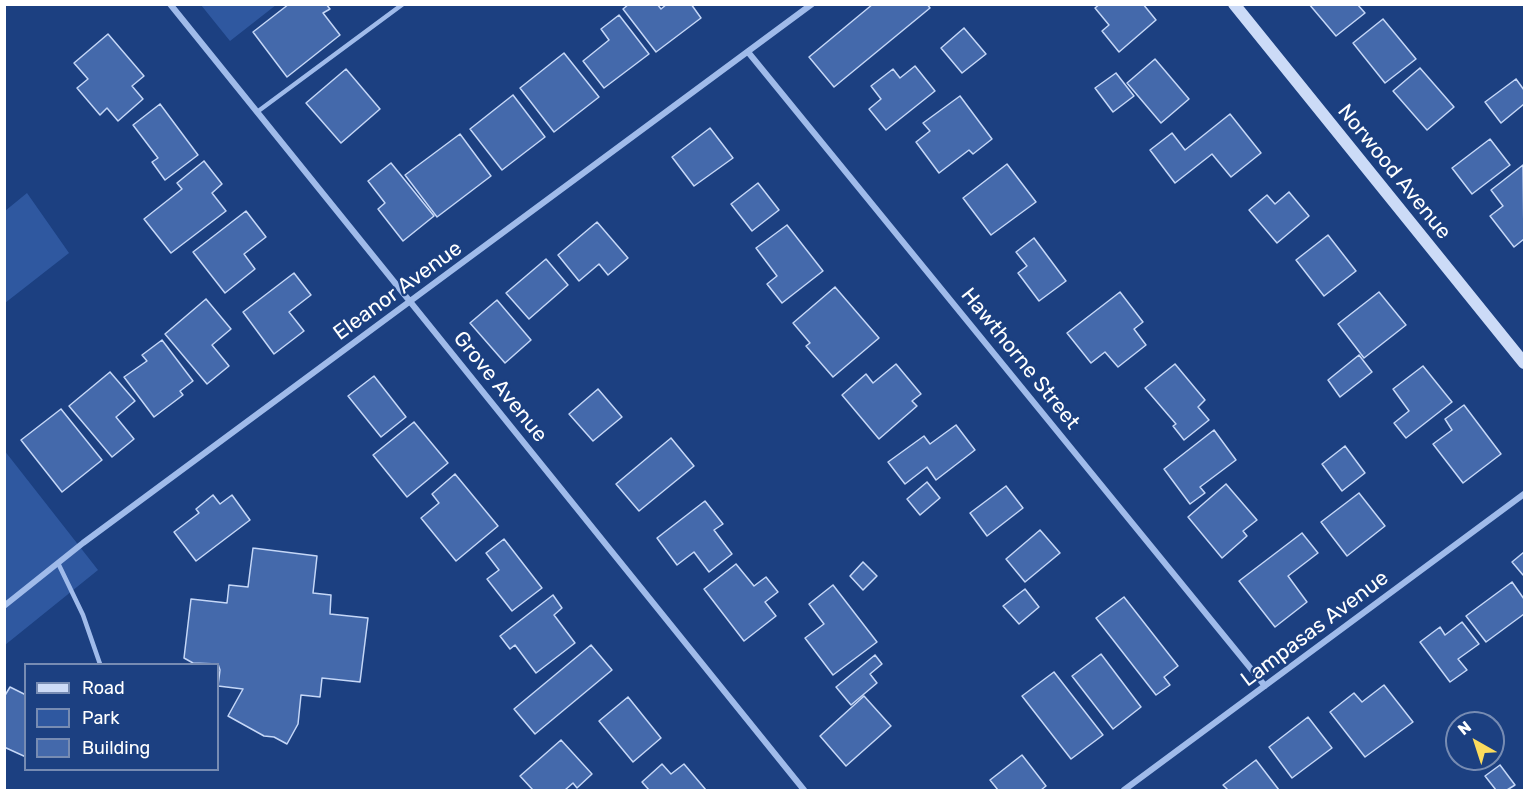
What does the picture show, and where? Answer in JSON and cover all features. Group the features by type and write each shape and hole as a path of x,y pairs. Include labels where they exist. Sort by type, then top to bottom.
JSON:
{"main road":[{"name":"Norwood Avenue","path":"1234,4 1524,363"}],"street":[{"name":"Grove Avenue","path":"170,4 804,790"},
{"name":"Eleanor Avenue","path":"4,606 58,563 812,4"},
{"name":"Hawthorne Street","path":"748,52 1265,686"},
{"name":"Lampasas Avenue","path":"1124,790 1524,494"}],"lane":[{"path":"257,112 403,4"},
{"path":"58,563 83,615 100,663"}],"green space":[{"path":"201,5 276,5 230,41"},
{"path":"27,193 69,253 5,303 5,211"},
{"path":"4,450 98,570 5,645 4,645"}],"building":[{"path":"289,4 326,4 330,9 323,13 340,35 287,77 253,32"},
{"path":"629,4 657,4 661,9 667,4 691,4 701,18 656,52 623,9"},
{"path":"873,4 927,4 930,8 834,87 809,57"},
{"path":"1100,4 1143,4 1156,20 1119,52 1102,31 1109,25 1095,8"},
{"path":"1309,4 1357,4 1365,13 1336,36"},
{"path":"619,15 649,54 604,88 583,61 609,40 601,29"},
{"path":"1383,19 1416,59 1385,83 1353,43"},
{"path":"964,28 986,54 962,73 941,48"},
{"path":"108,34 144,76 132,86 143,99 118,121 107,108 100,115 77,88 88,79 74,63"},
{"path":"564,53 599,97 554,132 520,88"},
{"path":"1155,59 1189,99 1161,123 1127,83"},
{"path":"915,66 935,91 886,130 869,109 881,99 871,86 893,69 900,78"},
{"path":"1420,68 1454,107 1427,130 1393,91"},
{"path":"346,69 380,109 341,143 306,103"},
{"path":"1116,73 1134,96 1113,112 1095,88"},
{"path":"1516,79 1524,90 1524,104 1501,123 1485,102"},
{"path":"513,95 545,137 502,170 470,129"},
{"path":"960,96 992,139 973,154 969,150 939,173 916,142 930,131 923,123"},
{"path":"160,104 198,155 165,180 152,162 158,158 133,125"},
{"path":"1230,114 1261,153 1231,177 1212,154 1175,183 1150,150 1172,133 1185,150"},
{"path":"710,128 733,158 694,186 672,157"},
{"path":"460,134 491,176 437,217 405,175"},
{"path":"1490,139 1510,165 1472,194 1452,168"},
{"path":"204,161 222,184 212,193 226,211 171,253 144,219 182,189 177,183"},
{"path":"391,163 434,216 403,241 378,209 385,203 368,181"},
{"path":"1007,164 1036,202 991,235 963,198"},
{"path":"1523,165 1524,239 1514,247 1490,216 1503,206 1491,190"},
{"path":"758,183 779,210 752,231 731,204"},
{"path":"1289,192 1309,216 1277,243 1249,210 1267,195 1275,204"},
{"path":"246,211 266,237 244,254 255,269 225,293 193,252"},
{"path":"597,222 628,258 608,275 599,264 579,281 558,255"},
{"path":"787,225 823,271 782,303 767,284 777,276 756,248"},
{"path":"1328,235 1356,271 1324,296 1296,260"},
{"path":"1034,238 1066,281 1039,301 1018,273 1027,266 1016,252"},
{"path":"546,259 568,285 529,319 506,293"},
{"path":"294,273 311,295 289,312 304,331 274,354 243,312"},
{"path":"835,287 879,338 833,377 806,346 810,343 793,323"},
{"path":"1120,292 1143,322 1134,329 1146,345 1118,367 1105,352 1091,363 1067,333"},
{"path":"1379,292 1406,325 1364,358 1338,324"},
{"path":"206,299 231,329 212,345 229,366 207,384 165,334"},
{"path":"497,300 531,340 505,363 470,323"},
{"path":"162,340 193,381 180,391 183,395 154,417 124,377 147,361 142,355"},
{"path":"1359,355 1372,372 1340,397 1328,380"},
{"path":"896,364 921,394 912,401 917,406 879,439 842,395 866,374 873,383"},
{"path":"1175,364 1205,400 1198,407 1209,420 1184,440 1173,426 1176,424 1145,388"},
{"path":"1423,366 1452,402 1406,438 1394,423 1409,411 1393,389"},
{"path":"110,372 135,401 116,417 134,439 112,457 69,406"},
{"path":"374,376 406,417 381,437 348,396"},
{"path":"598,389 622,417 593,441 569,414"},
{"path":"1464,405 1501,454 1463,483 1433,444 1452,430 1445,419"},
{"path":"61,409 102,460 62,492 21,440"},
{"path":"414,422 448,463 407,497 373,455"},
{"path":"956,425 975,450 936,480 927,467 905,484 888,462 924,436 930,444"},
{"path":"1214,430 1236,460 1200,487 1205,493 1190,504 1164,469"},
{"path":"671,438 694,466 639,511 616,484"},
{"path":"1345,446 1365,473 1342,491 1322,464"},
{"path":"455,474 498,526 456,561 421,518 439,503 432,494"},
{"path":"927,482 940,498 920,515 907,499"},
{"path":"1226,484 1257,520 1243,531 1247,536 1222,558 1188,517"},
{"path":"1006,486 1023,508 987,536 970,513"},
{"path":"1359,493 1385,526 1347,556 1321,522"},
{"path":"213,495 220,504 232,495 250,520 196,561 174,532 199,513 196,509"},
{"path":"705,501 723,524 714,530 732,554 709,572 694,552 677,565 657,538"},
{"path":"1040,530 1060,553 1025,582 1006,559"},
{"path":"1302,533 1318,553 1288,576 1307,602 1275,627 1239,581"},
{"path":"504,539 542,588 512,611 487,579 499,570 486,553"},
{"path":"253,548 317,556 313,593 331,595 330,614 368,618 360,682 322,678 320,697 301,695 298,724 287,744 274,737 264,736 228,716 243,689 219,686 219,663 193,663 184,658 191,599 227,603 229,585 248,587"},
{"path":"1524,552 1524,574 1523,575 1512,562"},
{"path":"863,562 877,576 863,590 850,576"},
{"path":"736,564 754,586 766,577 778,592 765,602 776,616 744,641 704,589"},
{"path":"1512,582 1524,599 1524,614 1486,642 1466,616"},
{"path":"833,585 877,642 833,675 805,638 824,624 809,604"},
{"path":"1025,589 1039,607 1019,624 1003,606"},
{"path":"553,595 562,608 554,615 575,643 536,673 515,645 510,649 500,636"},
{"path":"1124,597 1178,666 1164,677 1170,685 1156,695 1096,618"},
{"path":"1462,622 1479,644 1458,659 1467,670 1450,682 1420,642 1440,627 1445,635"},
{"path":"591,645 612,670 535,734 514,709"},
{"path":"1101,654 1141,707 1113,729 1072,676"},
{"path":"875,655 882,664 870,674 877,683 851,705 836,687"},
{"path":"1054,672 1103,735 1071,759 1022,696"},
{"path":"1384,685 1413,722 1365,757 1330,712 1354,693 1362,702"},
{"path":"10,687 24,694 24,756 4,747 4,697"},
{"path":"864,696 891,726 846,766 820,736"},
{"path":"628,697 661,738 633,762 599,721"},
{"path":"1308,717 1332,748 1292,778 1269,747"},
{"path":"561,740 592,774 577,788 573,783 565,790 533,790 520,776"},
{"path":"1022,755 1046,786 1041,790 998,790 990,780"},
{"path":"1256,760 1279,790 1228,790 1223,785"},
{"path":"662,764 671,774 684,764 706,790 649,790 642,782"},
{"path":"1492,771 1504,771 1515,785 1507,790 1496,790 1485,776"}]}
